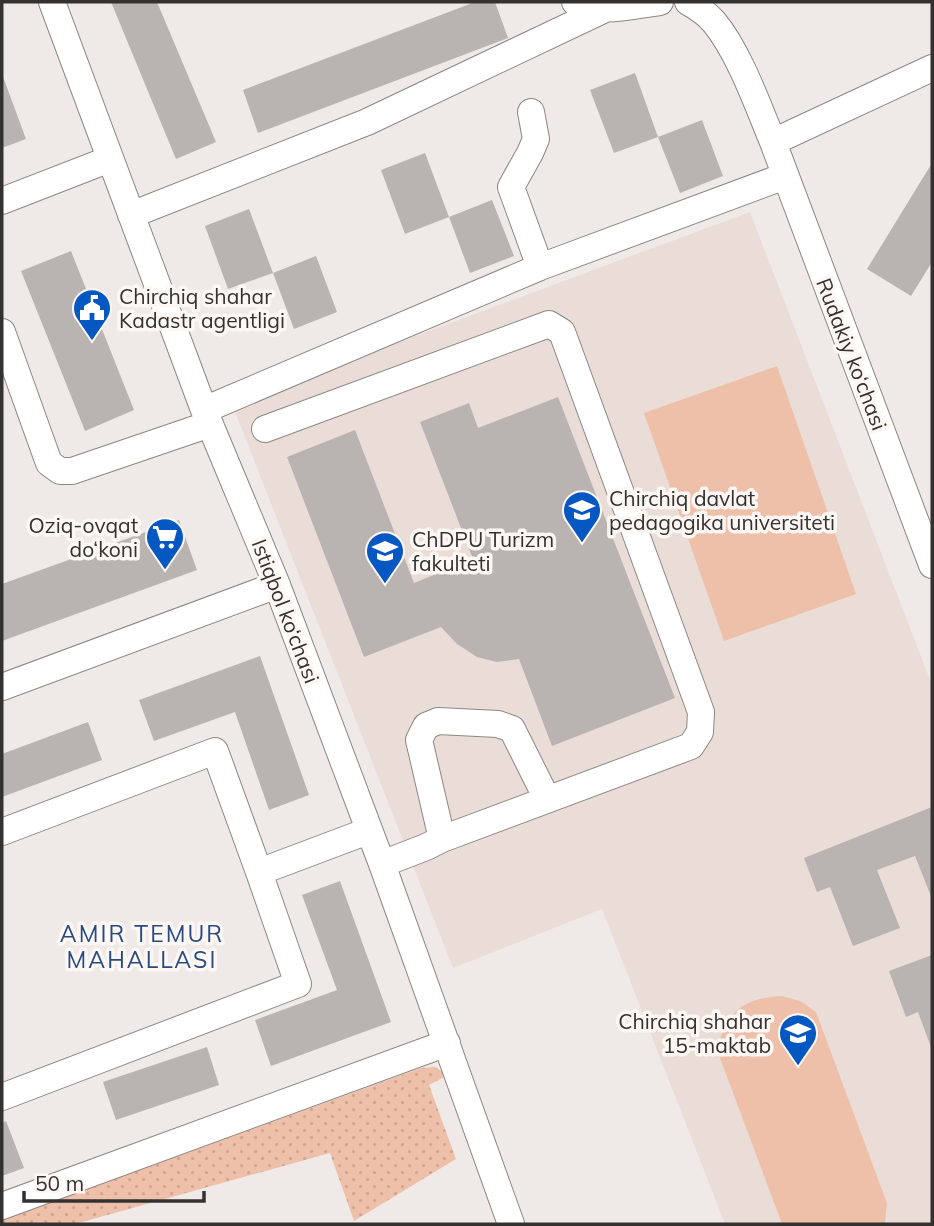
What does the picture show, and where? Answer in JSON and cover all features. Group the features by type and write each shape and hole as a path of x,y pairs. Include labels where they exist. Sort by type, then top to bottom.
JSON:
{"street":[{"name":"Istiqbol ko‘chasi","path":"52,2 207,417 277,585 382,864 511,1224"},
{"path":"575,2 605,9 660,2"},
{"name":"Rudakiy ko‘chasi","path":"688,2 713,21 726,38 744,74 773,142 932,565"},
{"path":"131,215 367,122 605,9"},
{"path":"773,142 932,68"},
{"path":"531,112 536,139 511,187 540,267"},
{"path":"2,201 110,159"},
{"path":"2,332 49,463 60,471 72,471 207,417 540,267 785,176"},
{"path":"265,429 549,324 562,332 701,712 701,732 691,746 382,864"},
{"path":"2,687 277,585"},
{"path":"442,839 419,740 426,726 438,721 498,724 512,729 547,799"},
{"path":"2,832 215,751 298,984 2,1097"},
{"path":"258,872 369,831"},
{"path":"2,1206 447,1043"}],"shaded area":[{"name":"Chirchiq davlat pedagogika universiteti","path":"750,212 932,685 932,1224 725,1224 602,909 453,968 232,404"},
{"path":"777,366 856,594 724,641 644,413"},
{"path":"782,996 800,1001 816,1012 887,1203 885,1224 782,1224 717,1050 725,1026 738,1010 757,1000"},
{"path":"435,1067 448,1075 429,1085 456,1159 354,1221 330,1153 75,1224 2,1224 2,1220 421,1068"}],"building":[{"path":"111,2 157,2 216,142 176,159"},
{"path":"475,2 495,2 508,38 258,133 243,90"},
{"path":"635,73 658,137 614,153 590,90"},
{"path":"2,74 26,139 2,148"},
{"path":"702,120 723,176 680,193 658,137"},
{"path":"425,153 449,217 405,234 381,170"},
{"path":"932,163 932,262 911,296 867,269"},
{"path":"492,200 514,256 470,273 449,217"},
{"path":"249,209 273,273 228,289 205,226"},
{"path":"71,251 134,410 85,431 21,271"},
{"path":"316,256 337,312 294,329 273,273"},
{"path":"558,397 675,698 552,746 519,659 497,662 477,657 457,644 441,627 364,657 287,457 355,430 414,583 473,559 420,422 469,403 478,428"},
{"path":"179,520 197,570 2,641 2,584"},
{"path":"260,656 309,795 269,810 235,712 154,741 139,700"},
{"path":"88,722 102,760 2,797 2,754"},
{"path":"932,807 932,899 915,856 877,870 900,928 853,946 830,887 817,892 804,858"},
{"path":"340,881 391,1022 271,1066 255,1020 337,990 302,895"},
{"path":"932,955 932,1050 918,1012 906,1017 889,971"},
{"path":"207,1047 219,1085 116,1120 103,1082"},
{"path":"6,1121 24,1168 2,1176 2,1123"}],"place":[{"name":"Chirchiq shahar Kadastr agentligi","path":"92,342"},
{"name":"Chirchiq davlat pedagogika universiteti","path":"582,544"},
{"name":"Oziq-ovqat do‘koni","path":"165,571"},
{"name":"ChDPU Turizm fakulteti","path":"385,585"},
{"name":"Chirchiq shahar 15-maktab","path":"798,1067"}],"district":[{"name":"AMIR TEMUR MAHALLASI","path":"142,946"}]}
